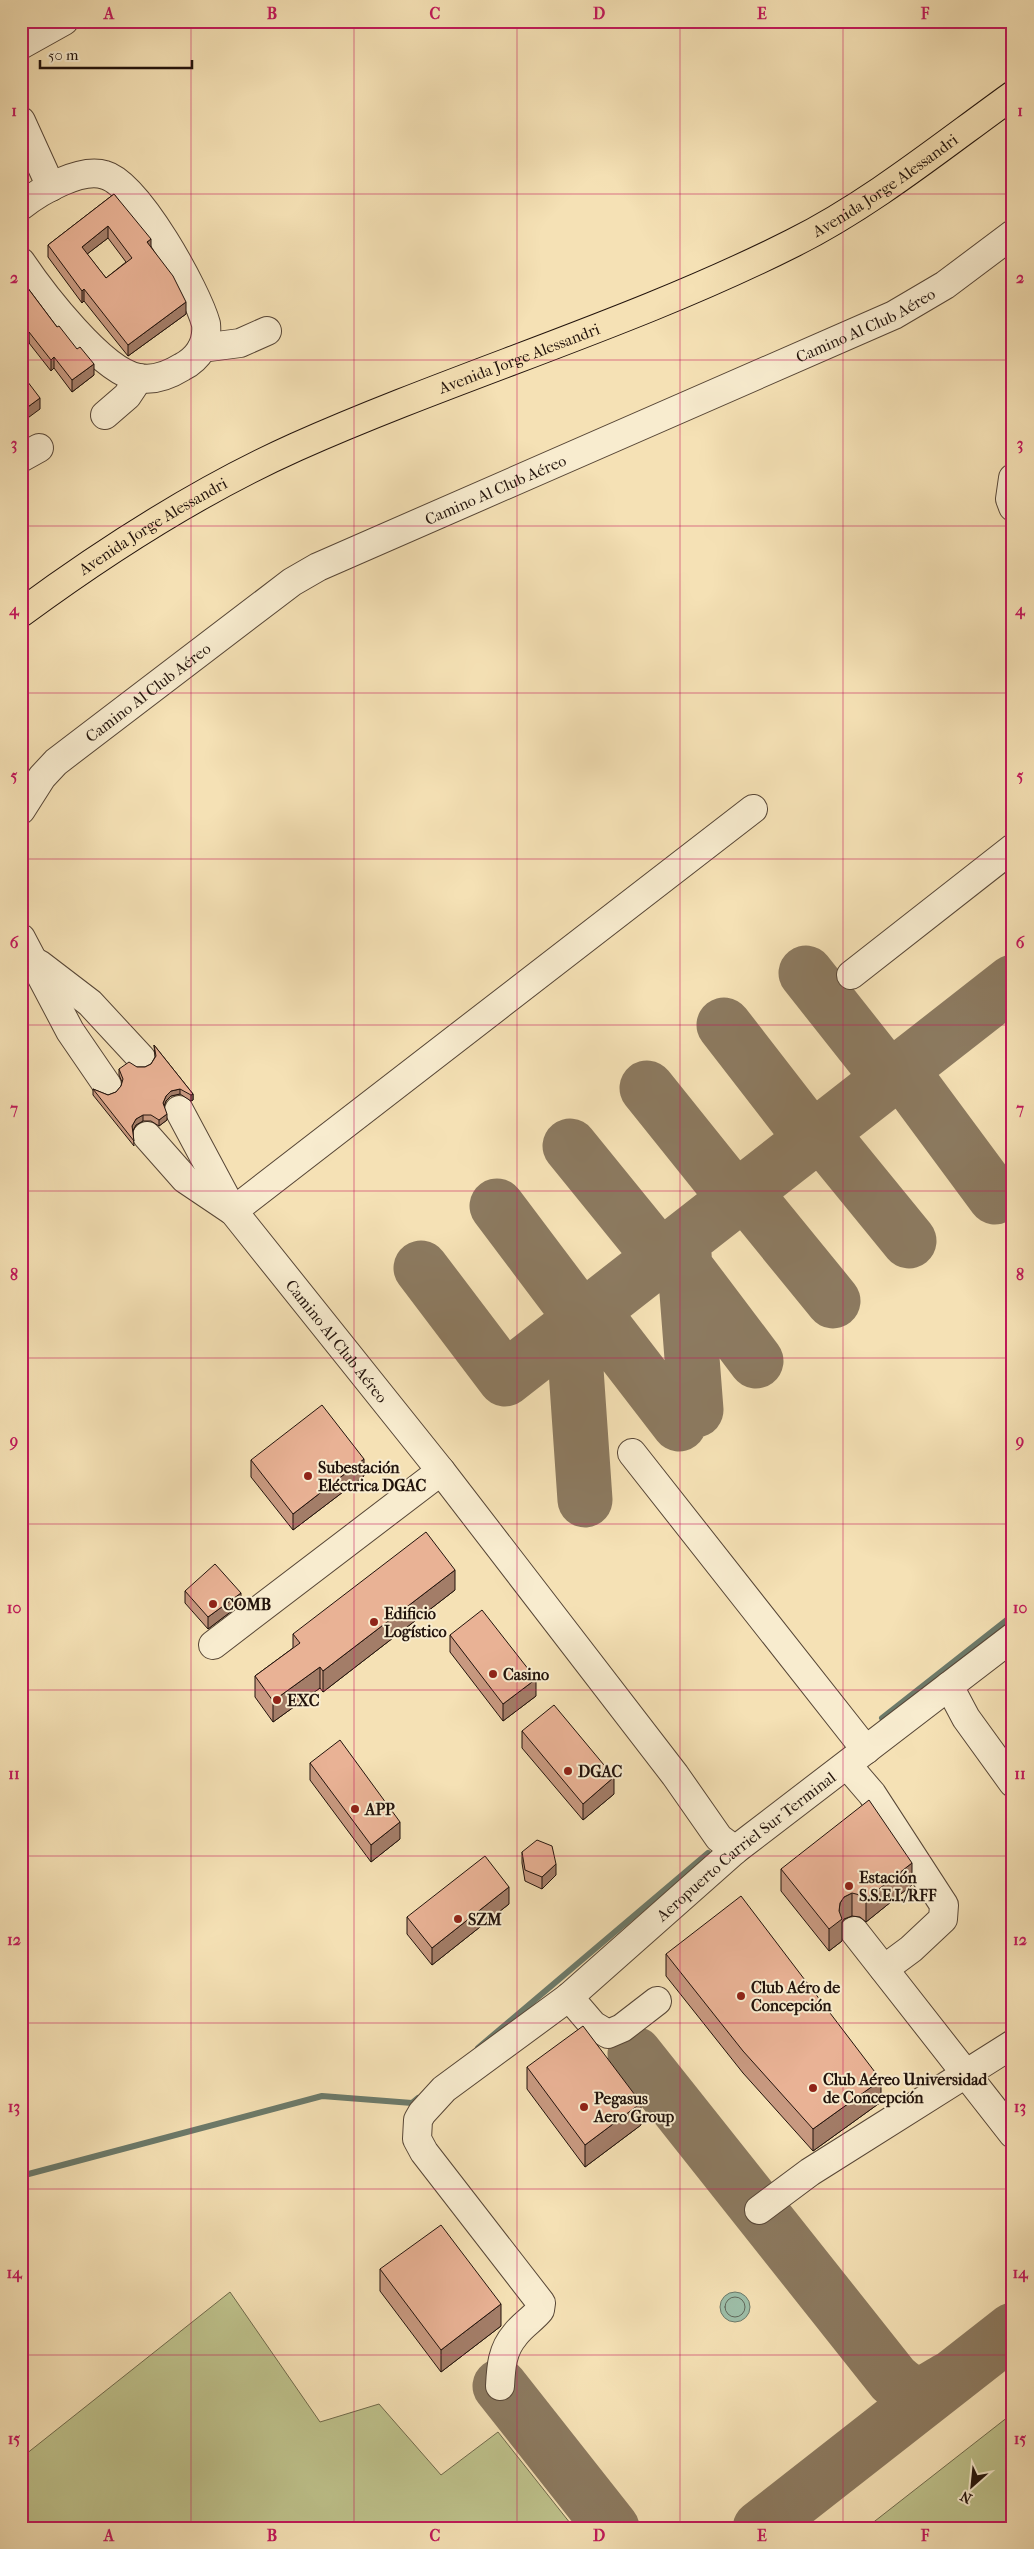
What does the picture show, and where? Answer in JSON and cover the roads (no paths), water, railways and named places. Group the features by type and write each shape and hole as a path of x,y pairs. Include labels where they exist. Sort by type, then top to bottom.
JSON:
{"highway":[{"name":"Avenida Jorge Alessandri","path":"21,614 113,548 163,517 285,452 409,400 621,320 702,286 796,241 893,180 1013,94"}],"street":[{"path":"21,45 64,21"},
{"path":"21,121 51,187"},
{"path":"21,206 51,187 68,180 96,173 105,175 120,185 159,232 187,278 206,324 207,332 202,348 190,363 175,371 156,378 130,376 111,364 74,328 21,262"},
{"name":"Camino Al Club Aéreo","path":"21,810 42,777 56,762 292,582 318,567 894,315 945,284 1013,234"},
{"path":"202,348 240,343 267,330"},
{"path":"105,415 127,396 139,378"},
{"path":"1013,478 1010,499 1013,507"},
{"path":"233,1211 754,809"},
{"path":"850,975 1013,848"},
{"path":"27,949 90,1003 141,1058"},
{"path":"27,949 70,1031 107,1084"},
{"name":"Camino Al Club Aéreo","path":"180,1110 233,1211 441,1471 675,1775 719,1838 735,1850"},
{"name":"Camino Al Club Aéreo","path":"147,1136 185,1179 233,1211"},
{"path":"632,1453 857,1758 872,1794 944,1905 943,1919 911,1949 884,1969"},
{"path":"212,1645 441,1471"},
{"name":"Aeropuerto Carriel Sur Terminal","path":"500,2386 501,2364 505,2351 515,2334 540,2310 541,2303 417,2140 416,2128 422,2113 444,2089 569,1996 735,1850 1013,1637"},
{"path":"949,1686 966,1718 1013,1783"},
{"path":"854,1931 1013,2134"},
{"path":"569,1996 593,2025 608,2034 622,2028 657,2001"},
{"path":"759,2210 810,2172 968,2075 1013,2044"}],"water":[{"path":"735,2292 745,2297 750,2307 745,2317 735,2322 725,2317 720,2307 725,2297"}],"waterway":[{"path":"882,1718 1013,1615"},
{"path":"478,2048 708,1853"},
{"path":"21,2176 322,2096 412,2103 418,2098"}],"place":[{"name":"Subestación Eléctrica DGAC","path":"308,1476"},
{"name":"COMB","path":"213,1604"},
{"name":"Edificio Logístico","path":"374,1622"},
{"name":"Casino","path":"493,1674"},
{"name":"EXC","path":"277,1700"},
{"name":"DGAC","path":"568,1771"},
{"name":"APP","path":"355,1809"},
{"name":"Estación S.S.E.I./RFF","path":"849,1886"},
{"name":"SZM","path":"458,1919"},
{"name":"Club Aéro de Concepción","path":"741,1996"},
{"name":"Club Aéreo Universidad de Concepción","path":"813,2088"},
{"name":"Pegasus Aero Group","path":"584,2107"}]}
